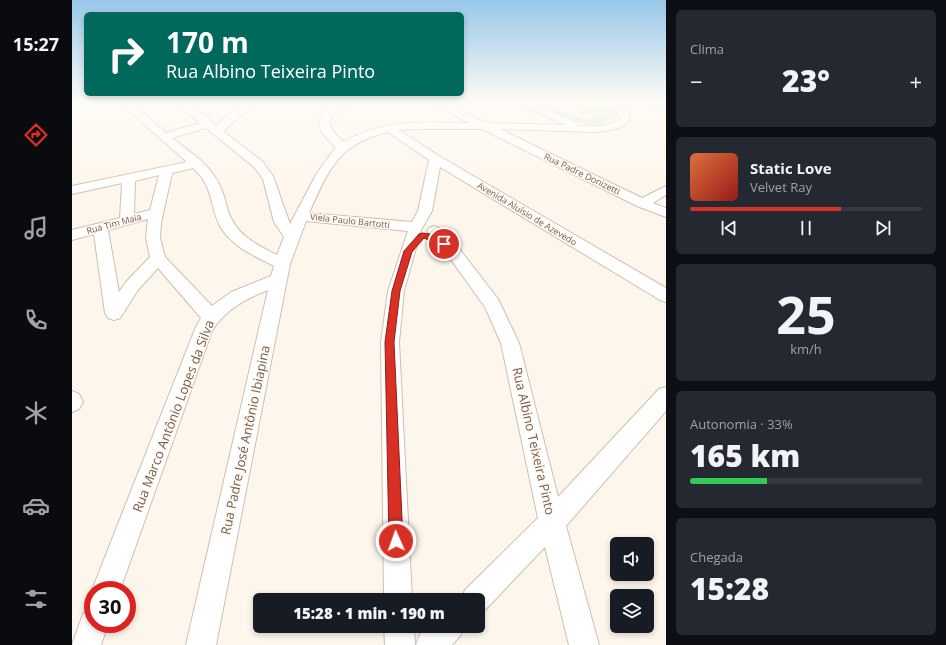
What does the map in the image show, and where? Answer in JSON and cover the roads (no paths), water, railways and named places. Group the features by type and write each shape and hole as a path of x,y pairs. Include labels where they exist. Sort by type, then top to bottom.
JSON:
{"street":[{"path":"156,131 196,164 212,180 224,220 228,227 244,243 281,271"},
{"path":"163,137 191,131"},
{"path":"216,131 259,165 269,179 290,216"},
{"path":"326,131 343,147 365,136 382,131"},
{"name":"Avenida Aluísio de Azevedo","path":"393,131 435,159 663,292"},
{"name":"Rua Padre Donizetti","path":"494,131 642,203 666,213"},
{"name":"Rua Padre José Antônio Ibiapina","path":"201,645 281,271 290,216 332,158 343,147"},
{"path":"398,593 390,342 396,291 421,233 435,159"},
{"path":"72,190 196,164"},
{"path":"167,170 156,213 153,238 158,258 210,317"},
{"path":"127,220 129,177"},
{"path":"642,203 666,190"},
{"name":"Rua Tim Maia","path":"72,235 156,213"},
{"name":"Viela Paulo Bartotti","path":"290,216 399,226 421,233"},
{"path":"100,227 114,313 132,286 158,258"},
{"name":"Rua Albino Teixeira Pinto","path":"421,233 452,250 492,304 510,343 552,522 584,645"},
{"name":"Rua Marco Antônio Lopes da Silva","path":"109,581 201,336 210,317 234,298 281,271"},
{"path":"482,593 552,522 666,396"},
{"path":"86,645 90,633"},
{"path":"399,633 400,645"},
{"path":"431,645 443,633"}]}
